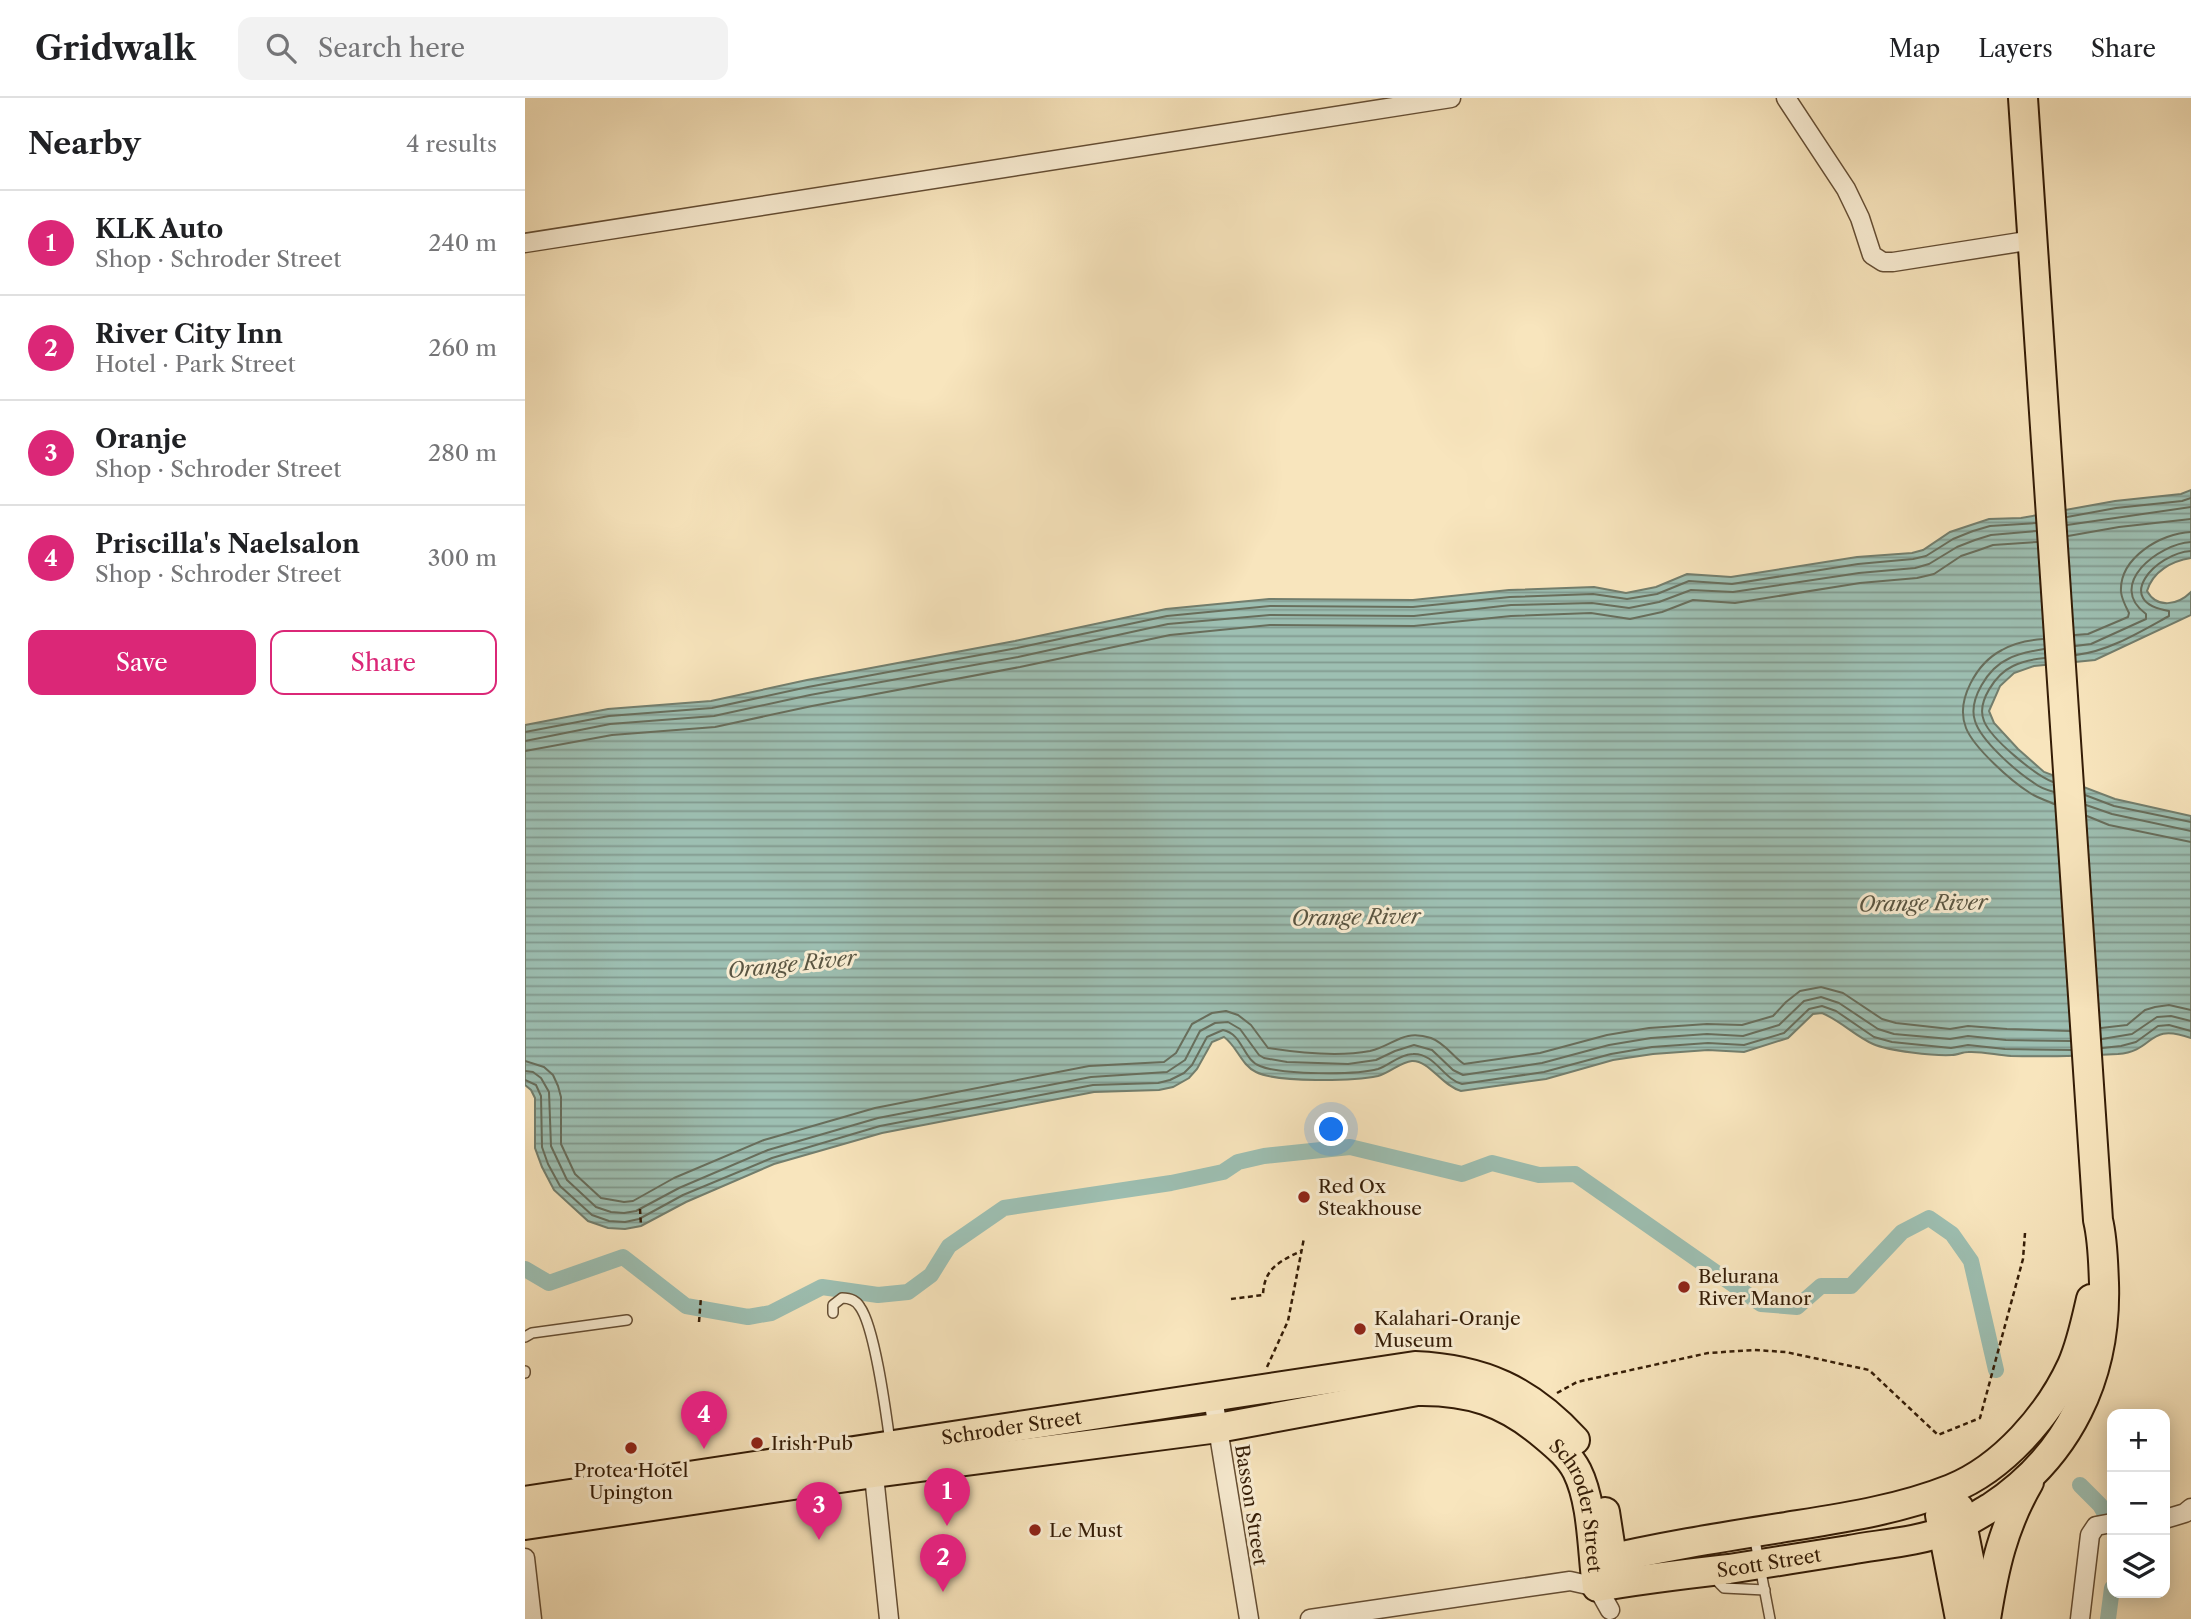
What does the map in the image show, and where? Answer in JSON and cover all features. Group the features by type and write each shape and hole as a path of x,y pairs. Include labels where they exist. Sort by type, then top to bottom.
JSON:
{"highway":[{"path":"1986,1619 1993,1570 2000,1546 2019,1499 2036,1470 2072,1423 2086,1396 2098,1361 2105,1316 2103,1242 2098,1220 2088,1084 2023,98"},
{"name":"Scott Street","path":"1607,1587 1753,1532 1861,1515 1909,1504 1977,1475 2028,1430 2056,1394 2072,1364 2091,1299 2093,1240 2098,1220"},
{"name":"Schroder Street","path":"525,1525 879,1455 1415,1366 1447,1367 1503,1385 1543,1409 1574,1438 1587,1458 1597,1483 1607,1587"},
{"name":"Schroder Street","path":"525,1501 879,1455 1218,1428 1417,1391 1446,1391 1493,1402 1536,1429 1567,1457 1576,1471 1586,1500 1607,1587"},
{"path":"1954,1528 2015,1490 2036,1470"},
{"path":"1944,1491 1980,1619"},
{"path":"1954,1528 1960,1619"},
{"name":"Scott Street","path":"1607,1587 1717,1570 1763,1577 1954,1528"}],"street":[{"path":"525,243 1451,98"},
{"path":"1786,98 1846,189 1860,218 1872,255 1877,260 1893,262 2033,240"},
{"name":"Basson Street","path":"1213,1398 1249,1619"},
{"path":"879,1455 889,1619"},
{"path":"2170,1518 2191,1508"},
{"path":"2080,1619 2089,1540 2095,1527 2107,1523"},
{"path":"525,1558 532,1619"},
{"name":"Scott Street","path":"1310,1619 1570,1581 1607,1587"}],"lane":[{"path":"833,1313 833,1305 842,1298 852,1299 862,1308 873,1346 879,1455"},
{"path":"525,1337 532,1333 627,1320"},
{"path":"1753,1532 1770,1619"}],"path":[{"path":"641,1209 641,1226"},
{"path":"1265,1371 1288,1321 1304,1238"},
{"path":"1231,1299 1263,1295 1264,1278 1275,1266 1302,1250"},
{"path":"699,1320 701,1299"}],"water":[{"name":"Orange River","path":"2191,490 2191,558 2164,568 2147,591 2156,601 2162,603 2180,600 2191,592 2191,615 2095,660 2034,666 2014,673 2000,686 1989,711 1994,723 2044,772 2115,799 2191,816 2191,1038 2166,1033 2130,1052 2118,1054 2011,1056 1966,1052 1934,1055 1880,1047 1822,1013 1813,1014 1788,1038 1744,1052 1708,1050 1653,1054 1613,1060 1546,1079 1461,1091 1424,1065 1412,1061 1382,1075 1367,1078 1316,1080 1267,1076 1251,1069 1224,1037 1212,1042 1197,1069 1189,1078 1173,1087 1159,1090 1094,1092 882,1133 774,1164 686,1202 641,1226 608,1228 588,1221 554,1190 542,1167 535,1148 535,1098 525,1085 525,725 608,709 711,701 1166,609 1269,599 1413,600 1509,590 1594,587 1626,593 1656,587 1687,574 1731,577 1857,557 1912,553 1923,550 1950,532 1989,519 2021,518 2115,501 2181,494"}],"waterway":[{"path":"525,1269 549,1283 623,1257 686,1306 748,1317 771,1313 822,1287 878,1295 908,1292 931,1275 949,1246 1004,1208 1171,1183 1223,1172 1238,1162 1264,1156 1350,1147 1462,1174 1492,1163 1539,1175 1575,1174 1761,1304 1797,1307 1821,1286 1851,1286 1902,1232 1929,1218 1952,1234 1971,1261 1996,1370"},
{"path":"2080,1485 2100,1505 2107,1517"},
{"path":"2108,1619 2111,1598"}],"place":[{"name":"Red Ox Steakhouse","path":"1304,1197"},
{"name":"Belurana River Manor","path":"1684,1287"},
{"name":"Kalahari-Oranje Museum","path":"1360,1329"},
{"name":"Irish Pub","path":"757,1443"},
{"name":"Protea Hotel Upington","path":"631,1448"},
{"name":"Priscilla's Naelsalon","path":"704,1449"},
{"name":"KLK Auto","path":"947,1526"},
{"name":"Le Must","path":"1035,1530"},
{"name":"Oranje","path":"819,1540"},
{"name":"River City Inn","path":"943,1592"}]}
